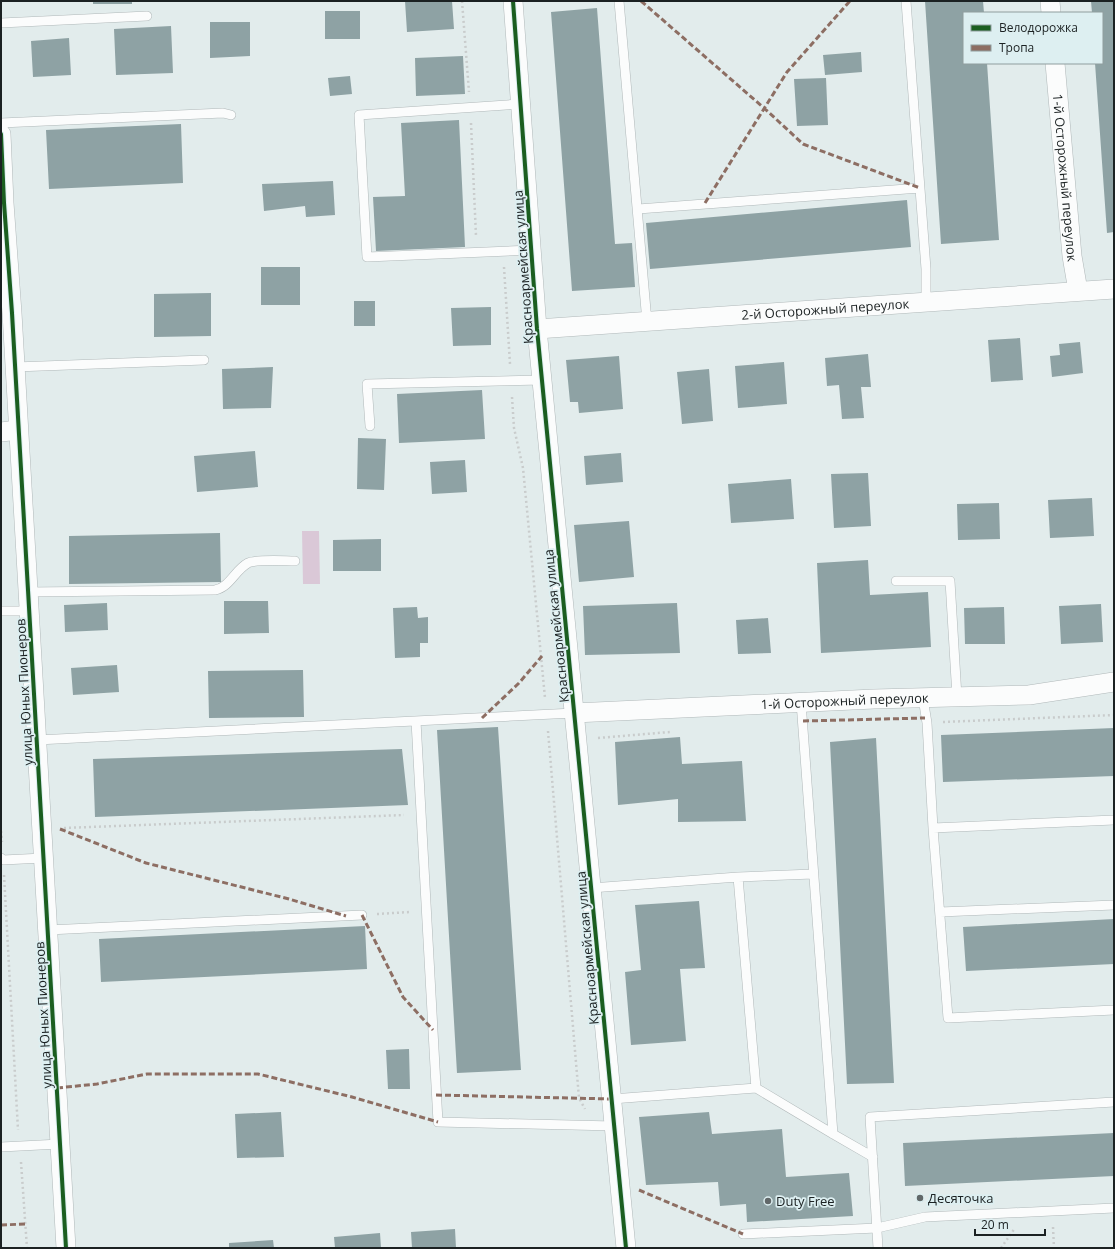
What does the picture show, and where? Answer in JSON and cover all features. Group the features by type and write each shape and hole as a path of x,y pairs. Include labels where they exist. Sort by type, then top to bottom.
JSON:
{"street":[{"name":"Красноармейская улица","path":"513,1 542,380 626,1248"},
{"path":"1050,1 1051,12"},
{"name":"1-й Осторожный переулок","path":"1055,64 1072,256 1078,291"},
{"name":"улица Юных Пионеров","path":"1,134 6,312 15,367 10,431 28,592 66,1248"},
{"name":"2-й Осторожный переулок","path":"538,329 1114,289"},
{"name":"1-й Осторожный переулок","path":"574,713 801,702 1029,695 1114,682"}],"lane":[{"path":"619,1 647,322"},
{"path":"906,1 926,269 926,302"},
{"path":"1,22 147,16"},
{"path":"520,104 359,115 367,257 532,250"},
{"path":"1,123 223,113 231,114"},
{"path":"638,209 920,188"},
{"path":"15,367 204,360"},
{"path":"370,426 367,384 542,380"},
{"path":"28,592 215,590 224,587 249,563 256,561 295,561"},
{"path":"896,581 950,581 957,697"},
{"path":"1,611 29,611"},
{"path":"923,698 927,723 933,828 948,1018 1114,1010"},
{"path":"801,702 833,1134"},
{"path":"37,740 574,713"},
{"path":"416,721 438,1122 614,1126"},
{"path":"933,828 1114,820"},
{"path":"2,859 43,858"},
{"path":"591,888 738,877 814,874"},
{"path":"738,877 756,1088"},
{"path":"940,912 1114,905"},
{"path":"48,930 362,915"},
{"path":"612,1099 756,1088 873,1157"},
{"path":"878,1248 870,1117 1114,1102"},
{"path":"1,1147 60,1144"},
{"path":"743,1234 877,1228 925,1217 1114,1208"}],"path":[{"path":"462,1 470,107 477,252"},
{"path":"503,251 514,428 523,468 580,1098 595,1126"},
{"path":"927,723 1114,715"},
{"path":"60,829 421,814"},
{"path":"1,831 19,1146 27,1248"},
{"path":"362,915 426,911"}],"shaded area":[{"path":"302,531 319,531 320,584 303,584"}],"building":[{"path":"93,1 132,1 132,4 93,4"},
{"path":"405,1 452,1 454,29 407,32"},
{"path":"925,1 983,1 984,12 963,12 963,64 987,64 999,240 941,244"},
{"path":"1091,1 1114,1 1114,232 1107,233 1095,64 1103,64 1103,12 1092,12"},
{"path":"597,8 615,244 632,243 635,287 572,291 551,12"},
{"path":"325,11 360,11 360,39 325,39"},
{"path":"210,22 250,22 250,56 210,58"},
{"path":"171,26 173,73 116,75 114,29"},
{"path":"69,38 71,75 33,77 31,41"},
{"path":"861,52 862,72 825,75 823,55"},
{"path":"463,56 465,94 416,96 415,58"},
{"path":"350,76 352,94 330,96 328,78"},
{"path":"826,78 828,125 797,126 794,79"},
{"path":"459,120 465,247 376,251 373,197 405,196 401,123"},
{"path":"181,124 183,183 49,189 46,130"},
{"path":"333,181 335,215 306,217 305,206 264,211 262,184"},
{"path":"907,200 911,247 650,269 646,223"},
{"path":"261,267 300,267 300,305 261,305"},
{"path":"211,293 211,336 154,337 154,294"},
{"path":"354,301 375,301 375,326 354,326"},
{"path":"491,307 491,345 453,346 451,308"},
{"path":"1020,338 1023,380 991,382 988,340"},
{"path":"1080,342 1083,373 1052,377 1050,356 1060,355 1059,344"},
{"path":"868,354 871,387 861,387 864,418 842,419 839,385 827,386 825,358"},
{"path":"619,356 623,409 579,413 578,402 570,402 566,360"},
{"path":"784,362 787,404 738,408 735,366"},
{"path":"273,367 271,408 223,409 222,369"},
{"path":"709,369 713,421 682,424 677,372"},
{"path":"482,390 485,439 399,443 397,394"},
{"path":"358,438 386,439 384,490 357,489"},
{"path":"255,451 258,487 197,492 194,456"},
{"path":"621,453 623,482 586,485 584,456"},
{"path":"465,460 467,492 432,494 430,462"},
{"path":"868,473 871,526 834,528 831,474"},
{"path":"791,479 794,519 731,523 728,484"},
{"path":"1092,498 1094,536 1050,538 1048,500"},
{"path":"999,503 1000,539 958,540 957,504"},
{"path":"629,521 634,577 579,582 574,525"},
{"path":"220,533 221,582 69,584 69,536"},
{"path":"381,539 381,571 333,571 333,540"},
{"path":"868,560 870,595 928,592 931,647 821,653 817,563"},
{"path":"224,601 268,601 269,633 224,634"},
{"path":"107,603 108,630 65,632 64,605"},
{"path":"677,603 680,653 585,655 583,606"},
{"path":"1101,604 1103,642 1061,644 1059,606"},
{"path":"417,607 418,618 428,617 428,643 420,643 420,657 395,658 393,608"},
{"path":"1004,607 1005,644 965,644 964,608"},
{"path":"768,618 771,653 738,654 736,620"},
{"path":"117,665 119,692 73,695 71,668"},
{"path":"303,670 304,717 209,718 208,671"},
{"path":"498,727 521,1070 457,1073 437,730"},
{"path":"1114,728 1114,776 943,782 941,735"},
{"path":"680,737 682,764 742,761 746,821 678,822 678,799 618,805 615,742"},
{"path":"876,738 894,1083 847,1084 830,742"},
{"path":"402,749 408,805 95,817 93,759"},
{"path":"699,901 705,968 680,969 686,1041 631,1045 625,972 641,970 635,905"},
{"path":"1114,919 1114,964 966,971 963,927"},
{"path":"365,926 367,969 101,982 99,939"},
{"path":"409,1049 410,1089 388,1089 386,1050"},
{"path":"281,1112 284,1157 237,1158 235,1114"},
{"path":"709,1112 712,1134 782,1129 786,1177 849,1173 853,1216 747,1222 746,1204 720,1206 718,1182 646,1185 639,1117"},
{"path":"1114,1133 1114,1176 905,1186 903,1143"},
{"path":"455,1229 456,1248 412,1248 411,1232"},
{"path":"380,1233 381,1248 335,1248 334,1237"},
{"path":"273,1240 274,1248 229,1248 229,1243"}],"marked path":[{"path":"641,1 803,144 920,188"},
{"path":"705,203 787,72 850,1"},
{"path":"482,718 519,683 542,656"},
{"path":"803,721 925,718"},
{"path":"60,829 146,863 289,899 346,916"},
{"path":"362,915 403,997 433,1030"},
{"path":"57,1088 97,1084 147,1074 258,1074 352,1097 438,1122"},
{"path":"436,1095 612,1099"},
{"path":"639,1190 743,1234"},
{"path":"1,1225 25,1224"}],"cycle path":[{"path":"513,1 537,329 626,1248"},
{"path":"1,134 66,1248"}],"place":[{"name":"Десяточка","path":"920,1198"},
{"name":"Duty Free","path":"768,1201"}]}
